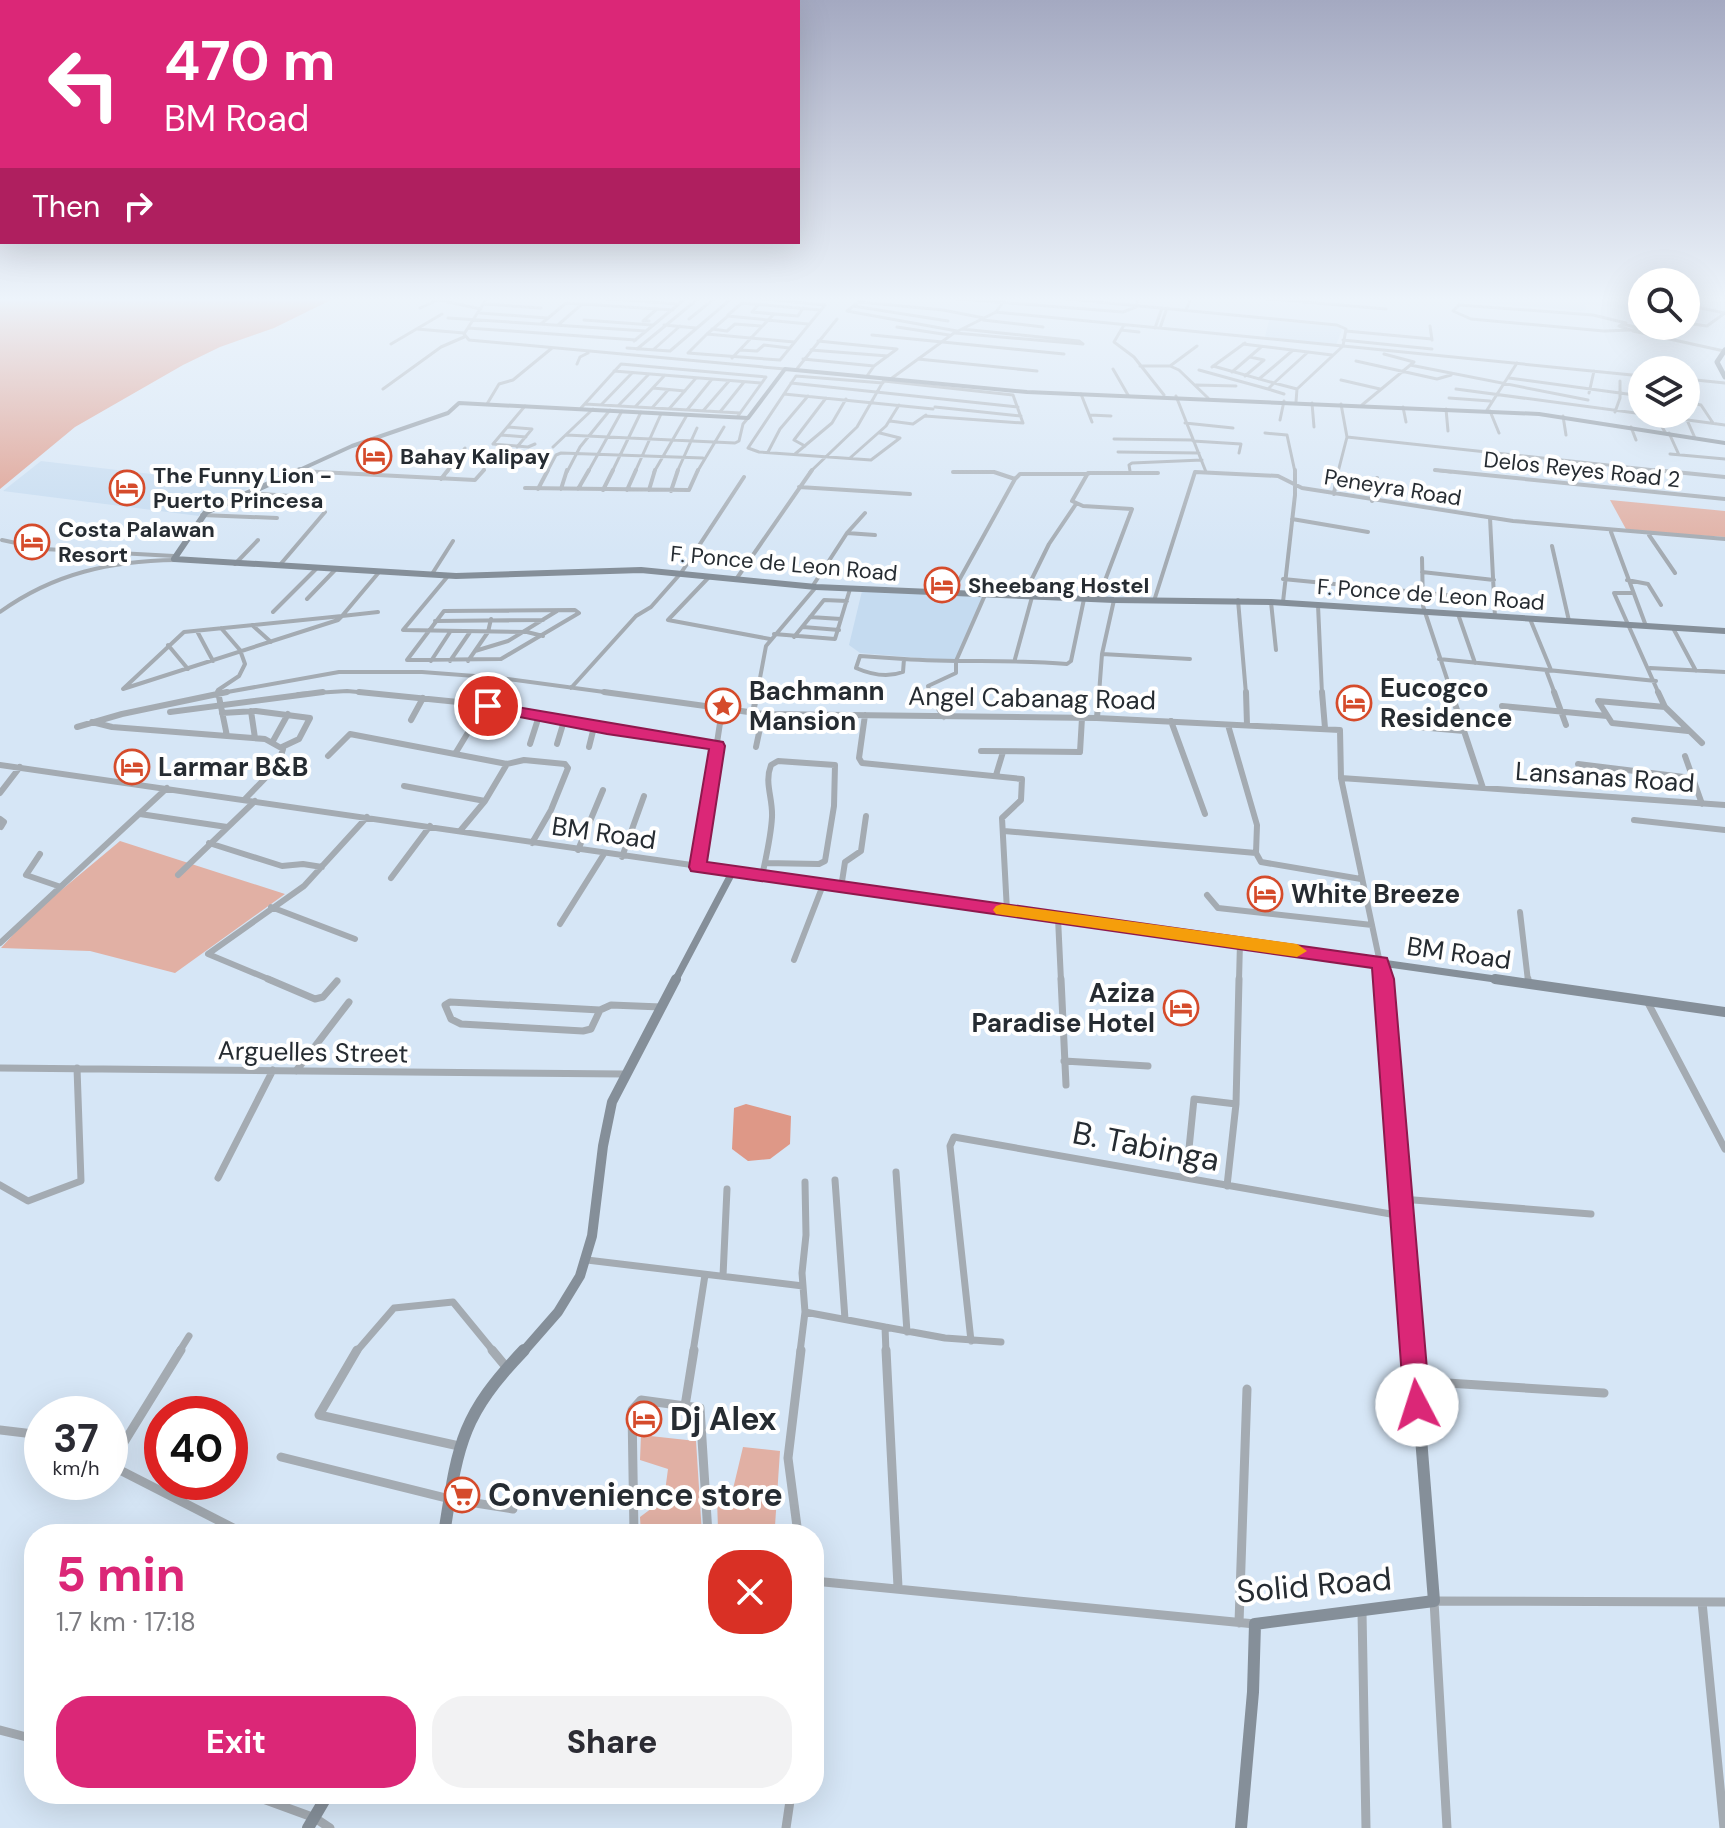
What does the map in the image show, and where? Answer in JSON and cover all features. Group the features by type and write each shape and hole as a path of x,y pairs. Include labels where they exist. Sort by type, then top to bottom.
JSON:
{"street":[{"path":"383,389 389,383"},
{"path":"487,404 501,383"},
{"path":"602,383 583,406 601,405 661,414 703,411 739,415 761,383"},
{"path":"601,405 622,383"},
{"path":"578,489 620,408 641,383"},
{"path":"635,407 657,383"},
{"path":"669,409 692,383"},
{"path":"649,490 671,440 709,383"},
{"path":"703,411 727,383"},
{"path":"720,412 743,383"},
{"path":"566,435 712,443 739,441 743,424 774,383"},
{"path":"791,383 748,448 875,459 900,438 880,433"},
{"path":"794,383 1018,407"},
{"path":"863,390 865,383"},
{"path":"737,578 799,487 823,456 857,427 884,383"},
{"path":"914,383 1013,395 1023,423 925,416"},
{"path":"932,383 1081,394 1164,395 1488,411 1563,416 1628,427"},
{"path":"1121,383 1128,395"},
{"path":"1154,383 1164,395"},
{"path":"1246,383 1284,394"},
{"path":"1268,389 1274,383"},
{"path":"1275,383 1297,389"},
{"path":"1296,402 1297,389 1303,383"},
{"path":"1355,383 1380,389"},
{"path":"1362,405 1388,383"},
{"path":"1494,383 1588,400"},
{"path":"1548,383 1628,394"},
{"path":"1581,419 1591,383"},
{"path":"1615,412 1620,383"},
{"path":"1196,385 1236,386"},
{"path":"1196,385 1208,398"},
{"path":"1499,433 1488,411 1490,401 1503,385"},
{"path":"653,388 685,391"},
{"path":"652,408 669,389"},
{"path":"1456,389 1628,413"},
{"path":"784,394 1021,416"},
{"path":"1081,394 1092,422"},
{"path":"768,452 780,429 808,396"},
{"path":"1154,601 1192,474 1206,472 1176,396"},
{"path":"805,446 794,440 826,398"},
{"path":"1449,398 1490,401"},
{"path":"795,454 832,423 846,399"},
{"path":"890,421 913,424 944,399"},
{"path":"1280,420 1284,401"},
{"path":"176,559 202,515 244,493 359,443 448,413 461,403 610,410 635,407 748,418"},
{"path":"1312,403 1314,427"},
{"path":"1334,494 1345,438 1341,404"},
{"path":"850,458 880,433 899,405"},
{"path":"1700,405 1713,423"},
{"path":"525,406 493,444 517,447 535,444"},
{"path":"1403,407 1406,422"},
{"path":"553,447 593,409"},
{"path":"1446,409 1448,431"},
{"path":"561,489 567,470 587,437 610,410"},
{"path":"603,490 641,412"},
{"path":"627,490 661,414"},
{"path":"1090,415 1111,416"},
{"path":"1563,416 1566,435"},
{"path":"1700,422 1725,425"},
{"path":"1185,423 1233,428"},
{"path":"508,427 532,429 517,447"},
{"path":"525,488 690,490 703,458 724,427"},
{"path":"671,491 682,458 697,428"},
{"path":"1630,428 1636,440"},
{"path":"1636,428 1725,443"},
{"path":"1664,428 1679,455"},
{"path":"1691,428 1695,438"},
{"path":"1265,433 1287,435 1289,438 1295,486 1283,602"},
{"path":"501,435 526,437"},
{"path":"1239,453 1243,435"},
{"path":"1345,438 1725,477"},
{"path":"1114,439 1241,444"},
{"path":"441,479 465,448"},
{"path":"1118,452 1199,453"},
{"path":"538,489 556,455 578,453 703,458"},
{"path":"1670,454 1725,459"},
{"path":"1130,471 1129,465 1132,463 1202,460"},
{"path":"300,471 477,480 484,469"},
{"name":"Delos Reyes Road 2","path":"1435,470 1725,499"},
{"path":"953,472 994,472 1015,479"},
{"name":"Peneyra Road","path":"1206,472 1278,476 1295,486 1334,494 1490,518 1611,532 1725,539"},
{"path":"952,593 1020,474 1158,473"},
{"path":"1088,474 1072,501 1076,504 1132,509 1098,599"},
{"path":"571,688 636,616 646,611 681,573 744,477"},
{"path":"1372,501 1377,478"},
{"path":"799,487 910,494"},
{"path":"244,493 291,496"},
{"path":"224,503 266,506"},
{"path":"1015,659 1028,597 1049,544 1076,504"},
{"path":"279,566 325,512"},
{"path":"753,713 761,658 772,636 814,587 847,533 865,513"},
{"path":"202,515 277,518"},
{"path":"1490,518 1495,617"},
{"path":"1292,519 1368,532"},
{"path":"1611,532 1631,593 1646,626"},
{"path":"847,533 875,535"},
{"path":"1649,535 1675,573"},
{"path":"2,540 25,547 88,552 128,550 176,559"},
{"path":"235,564 258,540"},
{"path":"432,574 453,541"},
{"path":"1552,546 1569,621"},
{"path":"1422,558 1425,612 1483,788"},
{"path":"0,612 36,588 97,565 176,559"},
{"name":"F. Ponce de Leon Road","path":"176,559 448,576 632,570 814,587 1114,600 1283,602 1725,631"},
{"path":"273,612 317,568"},
{"path":"307,599 336,569"},
{"path":"345,615 347,607 380,571"},
{"path":"1422,572 1494,580"},
{"path":"448,576 402,629 527,632 543,636"},
{"path":"710,576 668,620 772,636 833,639 839,630 850,589"},
{"path":"1283,579 1447,595"},
{"path":"1375,579 1375,590"},
{"path":"1627,580 1648,584 1661,605"},
{"path":"1631,593 1614,593 1656,681 1665,707 1702,743"},
{"path":"944,717 928,686 954,675 956,661 985,595"},
{"path":"904,659 903,672 896,676 866,673 856,668 860,656 1069,663 1084,599"},
{"path":"794,637 824,600 847,601"},
{"path":"1097,718 1102,654 1114,600"},
{"path":"1238,600 1247,725"},
{"path":"1271,602 1276,650"},
{"path":"1318,605 1321,627 1318,656 1325,728"},
{"path":"475,651 495,647 527,632 558,610"},
{"path":"444,611 579,612 501,659 406,659 434,621 444,611"},
{"path":"468,661 488,632 490,620 497,611"},
{"path":"345,615 242,652 123,689 182,633 281,621 345,615 378,612"},
{"path":"1458,614 1475,663"},
{"path":"810,617 841,619"},
{"path":"1530,619 1566,725"},
{"path":"434,621 543,620"},
{"path":"281,621 292,635"},
{"path":"252,625 271,642"},
{"path":"802,627 839,630"},
{"path":"221,628 242,652 246,665 243,672 219,688 217,694 227,736"},
{"path":"1673,628 1696,671"},
{"path":"197,631 213,661"},
{"path":"431,661 450,632"},
{"path":"450,661 470,632"},
{"path":"168,645 188,669"},
{"path":"1102,654 1190,659"},
{"path":"1439,659 1656,681"},
{"path":"146,665 163,678"},
{"path":"1650,668 1725,672"},
{"name":"Angel Cabanag Road","path":"77,727 217,694 339,672 476,676 763,714 1097,718 1325,728 1340,730 1341,778"},
{"path":"170,712 336,690 484,706 717,746"},
{"path":"411,720 423,698"},
{"path":"1665,707 1599,700 1613,724 1688,731"},
{"path":"455,754 484,706"},
{"path":"1502,706 1607,716"},
{"path":"698,867 722,710"},
{"path":"222,713 251,711 309,717 299,739 282,747"},
{"path":"251,711 255,738"},
{"path":"273,741 288,714"},
{"path":"756,747 763,714"},
{"path":"865,715 859,758 865,764 1022,779 1021,800 1002,815 1007,911"},
{"path":"530,744 539,716"},
{"path":"981,751 1080,752 1082,718"},
{"path":"557,744 564,721"},
{"path":"1171,721 1205,814"},
{"path":"92,722 112,727 255,738 273,741 282,747"},
{"path":"1384,724 1464,731"},
{"path":"1228,725 1257,825 1256,853 1265,864 1361,879"},
{"path":"589,747 594,727"},
{"path":"328,756 351,730 507,764 524,760 568,766 551,810 532,843"},
{"path":"245,799 278,765 282,747"},
{"path":"996,775 1003,752"},
{"path":"1685,756 1702,804"},
{"path":"762,876 773,803 765,787 771,765 778,761 835,765 834,806 825,861 819,864 765,863"},
{"path":"460,831 485,801 507,764"},
{"path":"1578,764 1692,778"},
{"name":"BM Road","path":"0,765 430,826 622,857 1725,1012"},
{"path":"0,793 20,767"},
{"path":"1341,778 1385,979 1434,1601 1447,1828"},
{"name":"Lansanas Road","path":"1341,778 1725,805"},
{"path":"404,786 485,801"},
{"path":"0,943 167,788"},
{"path":"578,850 603,790"},
{"path":"622,857 644,796"},
{"path":"178,875 255,801"},
{"path":"140,814 227,827"},
{"path":"841,888 844,864 861,851 866,816"},
{"path":"337,981 321,999 315,999 208,955 210,950 304,886 367,817"},
{"path":"0,819 4,822 1,827"},
{"path":"1634,820 1725,830"},
{"path":"391,878 430,826"},
{"path":"1004,831 1256,853"},
{"path":"209,843 282,866 303,864 322,867"},
{"path":"40,854 26,875 58,886"},
{"path":"560,924 604,854"},
{"path":"446,1524 459,1446 473,1412 576,1287 587,1260 607,1119 624,1074 733,871"},
{"path":"794,960 823,885"},
{"path":"1207,895 1218,908 1372,925"},
{"path":"271,907 355,939"},
{"path":"1520,912 1528,983"},
{"path":"1058,918 1066,1085"},
{"path":"1227,1186 1236,1104 1240,942"},
{"path":"1647,1001 1725,1149"},
{"path":"296,1071 349,1002"},
{"path":"600,1010 591,1029 583,1031 461,1024 451,1019 445,1005 450,1002 600,1010 617,1005 661,1007"},
{"path":"1064,1061 1148,1066"},
{"name":"Arguelles Street","path":"0,1068 624,1074"},
{"path":"0,1185 28,1201 81,1181 77,1068"},
{"path":"218,1178 273,1070"},
{"path":"1186,1178 1194,1099 1236,1104"},
{"name":"B. Tabinga","path":"971,1341 950,1146 954,1137 1402,1216"},
{"path":"896,1172 907,1332"},
{"path":"835,1180 845,1319"},
{"path":"796,1524 788,1441 805,1312 805,1182"},
{"path":"723,1276 727,1189"},
{"path":"1401,1199 1591,1214"},
{"path":"587,1260 803,1286"},
{"path":"685,1406 705,1275"},
{"path":"459,1446 319,1415 359,1346 394,1308 453,1302 507,1368"},
{"path":"805,1312 907,1332 1001,1342"},
{"path":"885,1327 898,1587"},
{"path":"128,1436 189,1336"},
{"path":"1415,1381 1604,1393"},
{"path":"1239,1623 1247,1389"},
{"path":"634,1524 633,1407 641,1400 700,1408 707,1524"},
{"path":"0,1430 24,1433"},
{"path":"281,1457 450,1499 513,1509"},
{"path":"128,1474 225,1524"},
{"name":"Solid Road","path":"824,1582 1255,1624 1434,1601 1725,1602"},
{"path":"1702,1602 1724,1828"},
{"path":"1362,1610 1366,1828"},
{"path":"1241,1828 1253,1692 1255,1624"},
{"path":"0,1730 24,1736"},
{"path":"270,1804 311,1823 330,1828"},
{"path":"311,1823 322,1804"},
{"path":"786,1828 790,1804"}],"shaded area":[{"path":"0,383 151,383 75,427 0,489"},
{"name":"The Funny Lion - Puerto Princesa","path":"41,461 253,486 201,510 199,516 3,491"},
{"path":"1610,500 1725,511 1725,537 1627,531"},
{"path":"862,591 984,597 956,661 860,653 849,645"},
{"path":"120,841 285,894 175,973 90,951 1,948 29,917"},
{"path":"746,1104 791,1116 790,1144 770,1159 748,1161 732,1149 734,1108"},
{"path":"641,1435 696,1441 701,1524 640,1524 640,1517 664,1499 668,1469 640,1460"},
{"path":"743,1447 780,1451 775,1524 718,1524 717,1499 733,1489"}],"slow traffic":[{"path":"1002,910 1297,951"}],"place":[{"name":"Bahay Kalipay","path":"374,456"},
{"name":"The Funny Lion - Puerto Princesa","path":"127,488"},
{"name":"Costa Palawan Resort","path":"32,542"},
{"name":"Sheebang Hostel","path":"942,585"},
{"name":"Eucogco Residence","path":"1354,703"},
{"name":"Bachmann Mansion","path":"723,706"},
{"name":"Larmar B&B","path":"132,767"},
{"name":"White Breeze","path":"1265,894"},
{"name":"Aziza Paradise Hotel","path":"1181,1008"},
{"name":"Dj Alex","path":"644,1419"},
{"name":"Convenience store","path":"462,1495"}],"route":[{"path":"488,706 717,746 698,867 1380,963 1385,979 1417,1405"}]}
